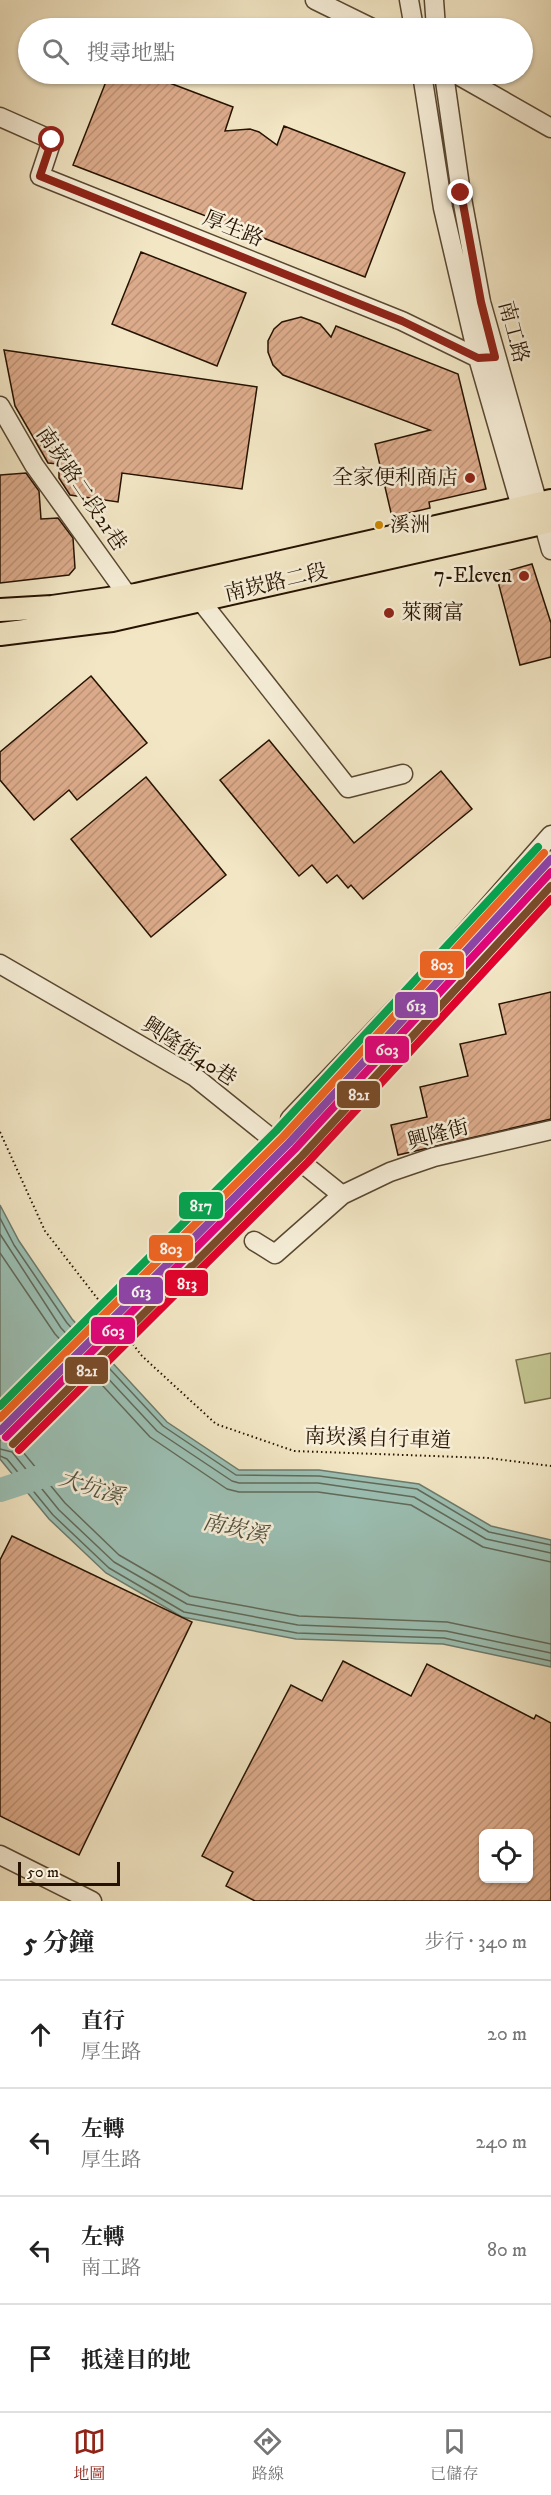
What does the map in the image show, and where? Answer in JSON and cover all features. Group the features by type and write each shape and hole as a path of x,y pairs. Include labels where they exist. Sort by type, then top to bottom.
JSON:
{"main road":[{"name":"南崁路二段","path":"0,610 52,607 128,596 540,511"},
{"name":"南崁路二段","path":"0,634 112,620 200,600 540,511"}],"street":[{"path":"315,0 352,18"},
{"path":"409,0 412,18"},
{"path":"434,0 435,18"},
{"name":"南工路","path":"424,84 443,208 487,357 540,511 551,550"},
{"name":"南工路","path":"445,84 463,204 481,302 487,357"},
{"path":"474,84 551,128"},
{"name":"厚生路","path":"0,117 52,140 40,176 487,357"},
{"name":"南崁路二段21巷","path":"0,406 34,465 128,596"},
{"path":"200,600 348,788 403,774"},
{"path":"290,1119 434,968 551,835"},
{"name":"興隆街40巷","path":"0,964 195,1077 342,1195"},
{"name":"興隆街","path":"254,1241 275,1254 342,1195 390,1172 434,1157 551,1130"},
{"path":"0,1855 92,1901"}],"path":[{"name":"南崁溪自行車道","path":"0,1132 45,1231 142,1356 216,1424 294,1451 488,1458 551,1466"}],"green space":[{"path":"551,1353 551,1398 525,1403 516,1360"}],"water":[{"name":"南崁溪","path":"0,1205 19,1241 72,1319 167,1422 239,1470 319,1470 419,1484 491,1526 551,1540 551,1667 443,1644 296,1639 182,1617 106,1573 49,1519 0,1459"}],"building":[{"path":"105,84 172,84 233,107 225,131 250,129 259,132 277,145 284,126 405,173 365,277 73,165"},
{"path":"141,252 246,293 217,366 112,324"},
{"path":"301,317 320,324 331,337 336,326 458,374 486,489 429,502 430,508 392,517 375,444 430,430 283,375 273,365 268,352 268,341 274,329 282,322"},
{"path":"4,350 257,387 242,489 122,473 118,502 70,495 59,478 59,464 48,463 15,406"},
{"path":"26,473 39,491 41,519 58,518 73,538 75,568 69,575 0,583 0,475"},
{"path":"532,564 551,623 551,657 520,665 496,574"},
{"path":"91,676 147,743 77,800 69,790 34,820 0,780 0,752"},
{"path":"269,740 354,843 441,771 472,809 363,899 351,885 348,888 337,875 327,883 312,865 299,876 220,780"},
{"path":"146,777 226,875 151,937 71,839"},
{"path":"551,992 551,1119 398,1155 391,1125 427,1117 420,1087 468,1076 460,1044 506,1034 499,1004"},
{"path":"12,1536 192,1622 79,1855 0,1816 0,1560"},
{"path":"343,1661 411,1696 427,1664 534,1719 536,1715 551,1723 551,1901 255,1901 226,1886 233,1872 202,1856 291,1685 322,1701"}],"waterway":[{"name":"大坑溪","path":"0,1490 49,1474"}],"transit line":[{"name":"817","path":"0,1406 276,1131 538,847"},
{"name":"803","path":"0,1418 283,1137 544,853"},
{"name":"613","path":"0,1431 289,1143 551,859"},
{"name":"603","path":"6,1437 295,1149 551,872"},
{"name":"821","path":"13,1444 302,1156 551,886"},
{"name":"813","path":"19,1450 308,1162 551,899"}],"place":[{"name":"全家便利商店","path":"470,478"},
{"name":"溪洲","path":"379,525"},
{"name":"7-Eleven","path":"524,576"},
{"name":"萊爾富","path":"389,613"}],"route":[{"path":"52,140 40,176 402,321 478,358 495,357 481,302 461,193"}]}
